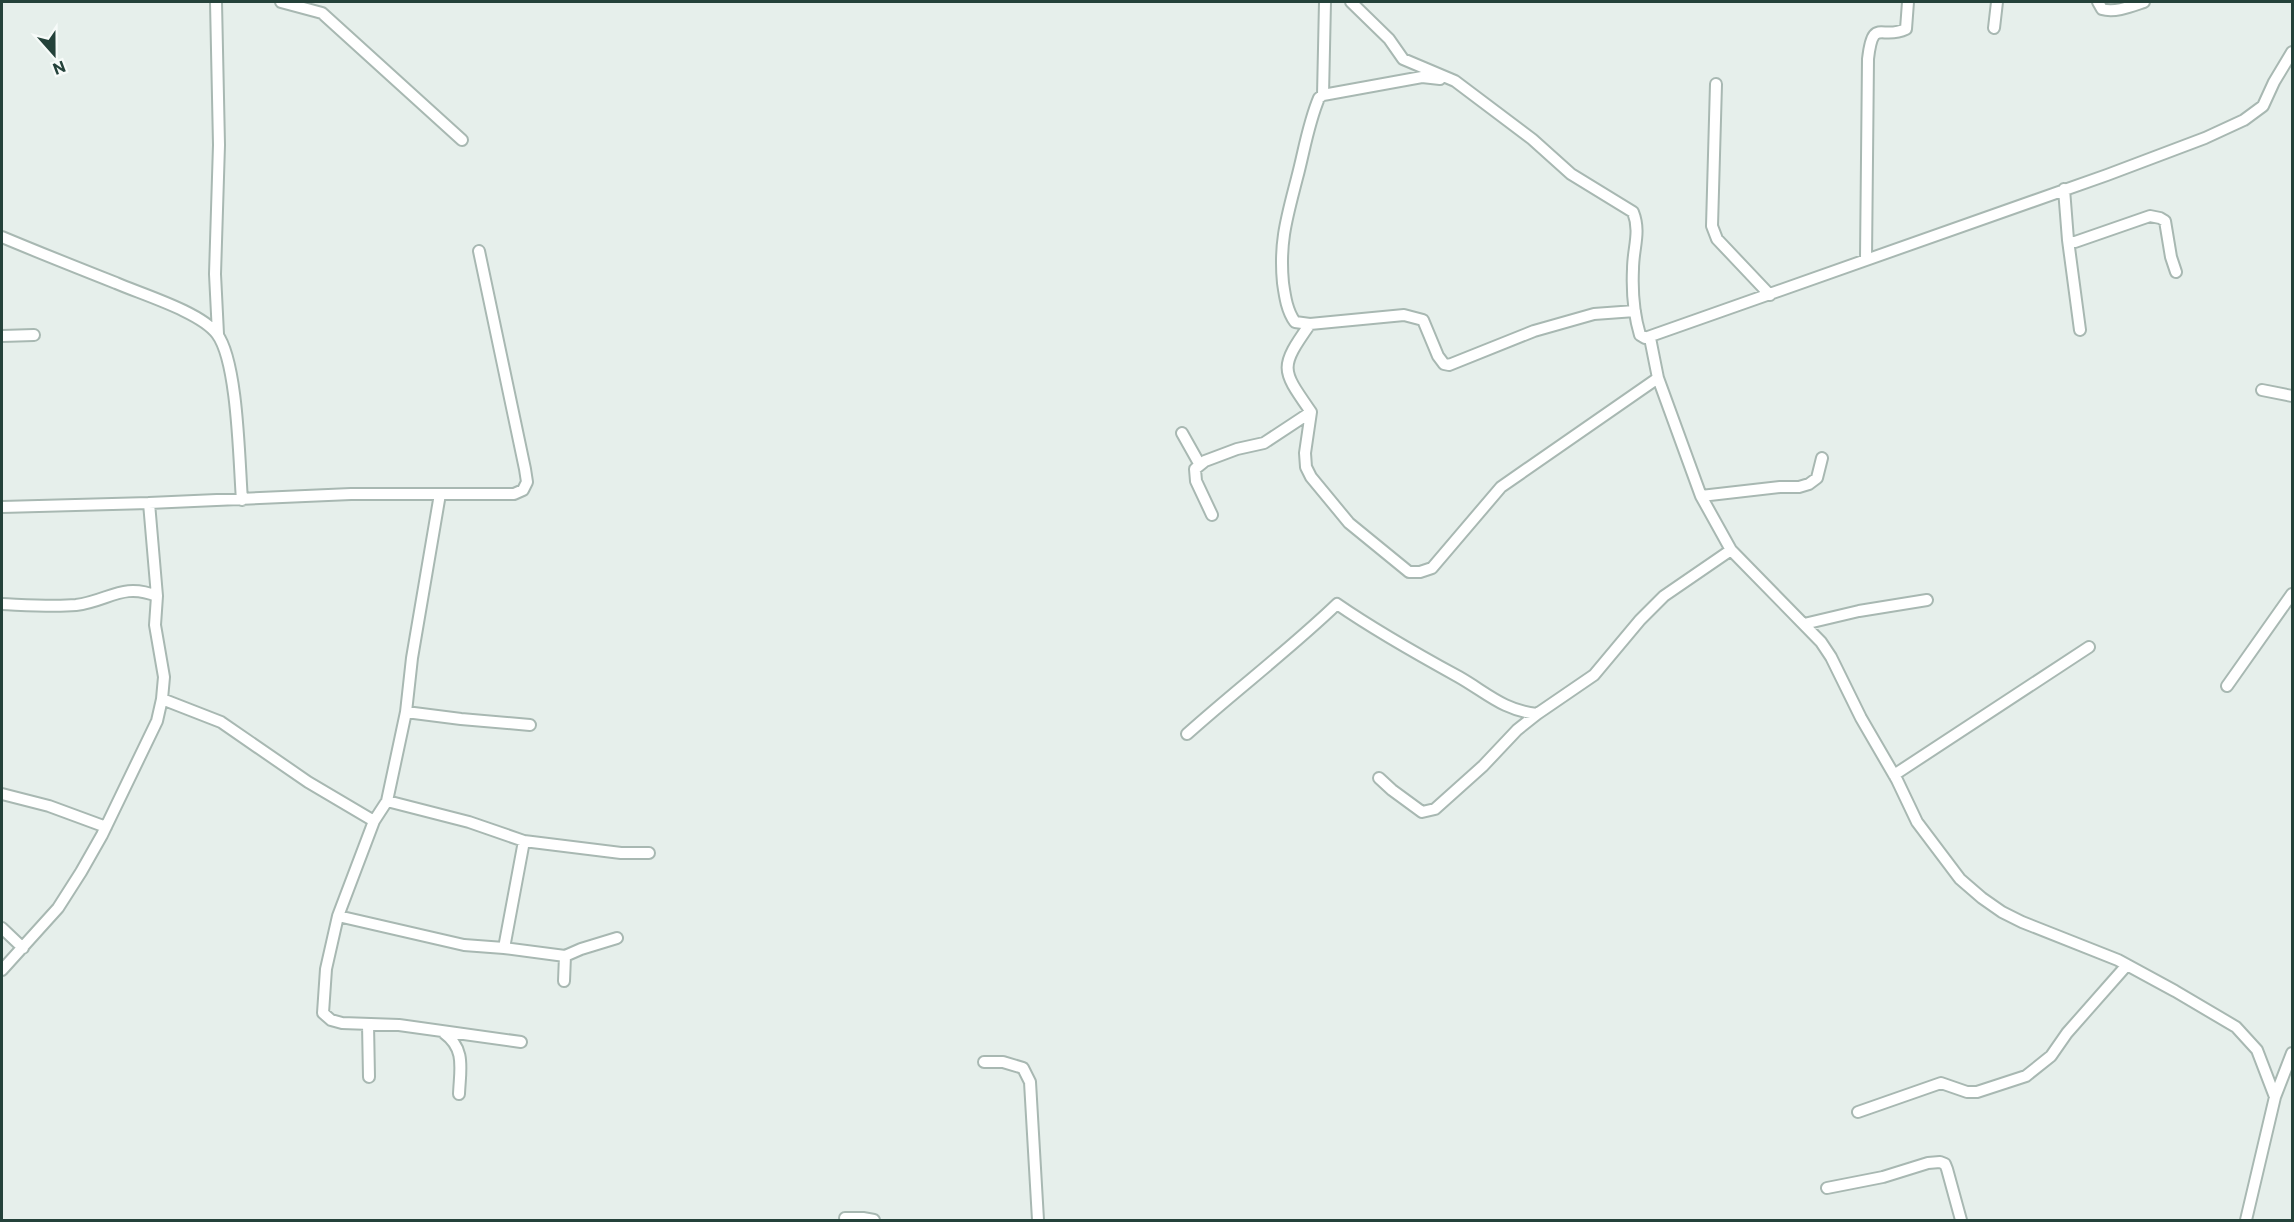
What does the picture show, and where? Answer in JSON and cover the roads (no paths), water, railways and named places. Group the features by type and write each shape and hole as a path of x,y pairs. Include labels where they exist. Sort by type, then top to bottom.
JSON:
{"street":[{"path":"216,2 219,145 215,274 218,334 227,361 233,392 242,500"},
{"path":"281,2 322,13 462,140"},
{"path":"1323,95 1325,2"},
{"path":"1351,2 1389,39 1402,59 1455,81 1532,139 1571,174 1633,212 1638,234 1633,269 1635,311 1642,338 1650,338 2205,138 2244,120 2263,106 2292,52"},
{"path":"1866,259 1870,42 1874,34 1879,31 1906,29 1908,2"},
{"path":"1994,28 1997,2"},
{"path":"2098,2 2102,9 2107,11 2144,2"},
{"path":"1455,81 1422,77 1323,95 1318,100 1307,134 1284,227 1280,257 1285,296 1295,322 1310,324 1414,316 1423,320 1438,356 1444,364 1449,365 1534,332 1594,314 1635,311"},
{"path":"1716,84 1713,232 1770,295"},
{"path":"2064,189 2080,330"},
{"path":"2068,240 2075,242 2150,216 2160,218 2166,221 2175,272"},
{"path":"2,237 170,305 203,321 218,334"},
{"path":"2,507 242,500 351,494 514,494 523,490 527,482 479,251"},
{"path":"1310,324 1292,351 1287,370 1292,385 1311,412 1305,453 1306,466 1311,477 1349,523 1409,572 1420,572 1432,568 1501,488 1658,378"},
{"path":"2,336 34,335"},
{"path":"1650,338 1658,378 1701,496 1731,550 1821,642 1894,775 1917,822 1959,879 1982,898 2022,922 2127,965 2236,1027 2257,1050 2275,1097"},
{"path":"2262,390 2292,396"},
{"path":"1212,515 1196,481 1195,469 1237,449 1264,443 1311,412"},
{"path":"1182,433 1200,465"},
{"path":"1701,496 1809,484 1818,478 1822,458"},
{"path":"440,494 412,658 406,712 387,801 374,821 338,916 326,969 323,1013 331,1020 342,1023 399,1025 521,1042"},
{"path":"2,970 58,908 81,872 106,827 157,721 164,677 155,625 157,596 149,503"},
{"path":"1379,778 1422,812 1435,809 1483,766 1517,730 1594,675 1640,620 1664,597 1731,550"},
{"path":"2,604 63,606 136,590 157,596"},
{"path":"2227,686 2292,594"},
{"path":"1804,624 1859,611 1927,600"},
{"path":"1187,734 1233,692 1279,658 1337,604 1380,634 1495,700 1516,711 1537,714"},
{"path":"1894,775 2089,647"},
{"path":"162,699 221,722 299,776 374,821"},
{"path":"406,712 461,720 530,725"},
{"path":"2,794 49,806 106,827"},
{"path":"387,801 469,822 524,841 621,853 649,853"},
{"path":"504,948 524,841"},
{"path":"338,916 464,945 565,956 617,938"},
{"path":"2,928 23,948"},
{"path":"564,981 565,956"},
{"path":"1858,1112 1941,1083 1967,1092 1977,1092 2026,1076 2051,1056 2067,1033 2127,965"},
{"path":"368,1024 369,1077"},
{"path":"444,1033 454,1040 459,1049 461,1058 459,1094"},
{"path":"2246,1221 2275,1097 2292,1053"},
{"path":"984,1062 1003,1062 1023,1068 1030,1082 1038,1221"},
{"path":"1827,1188 1883,1177 1928,1163 1940,1162 1945,1164 1947,1169 1961,1221"},
{"path":"845,1218 863,1218 874,1221"}]}
